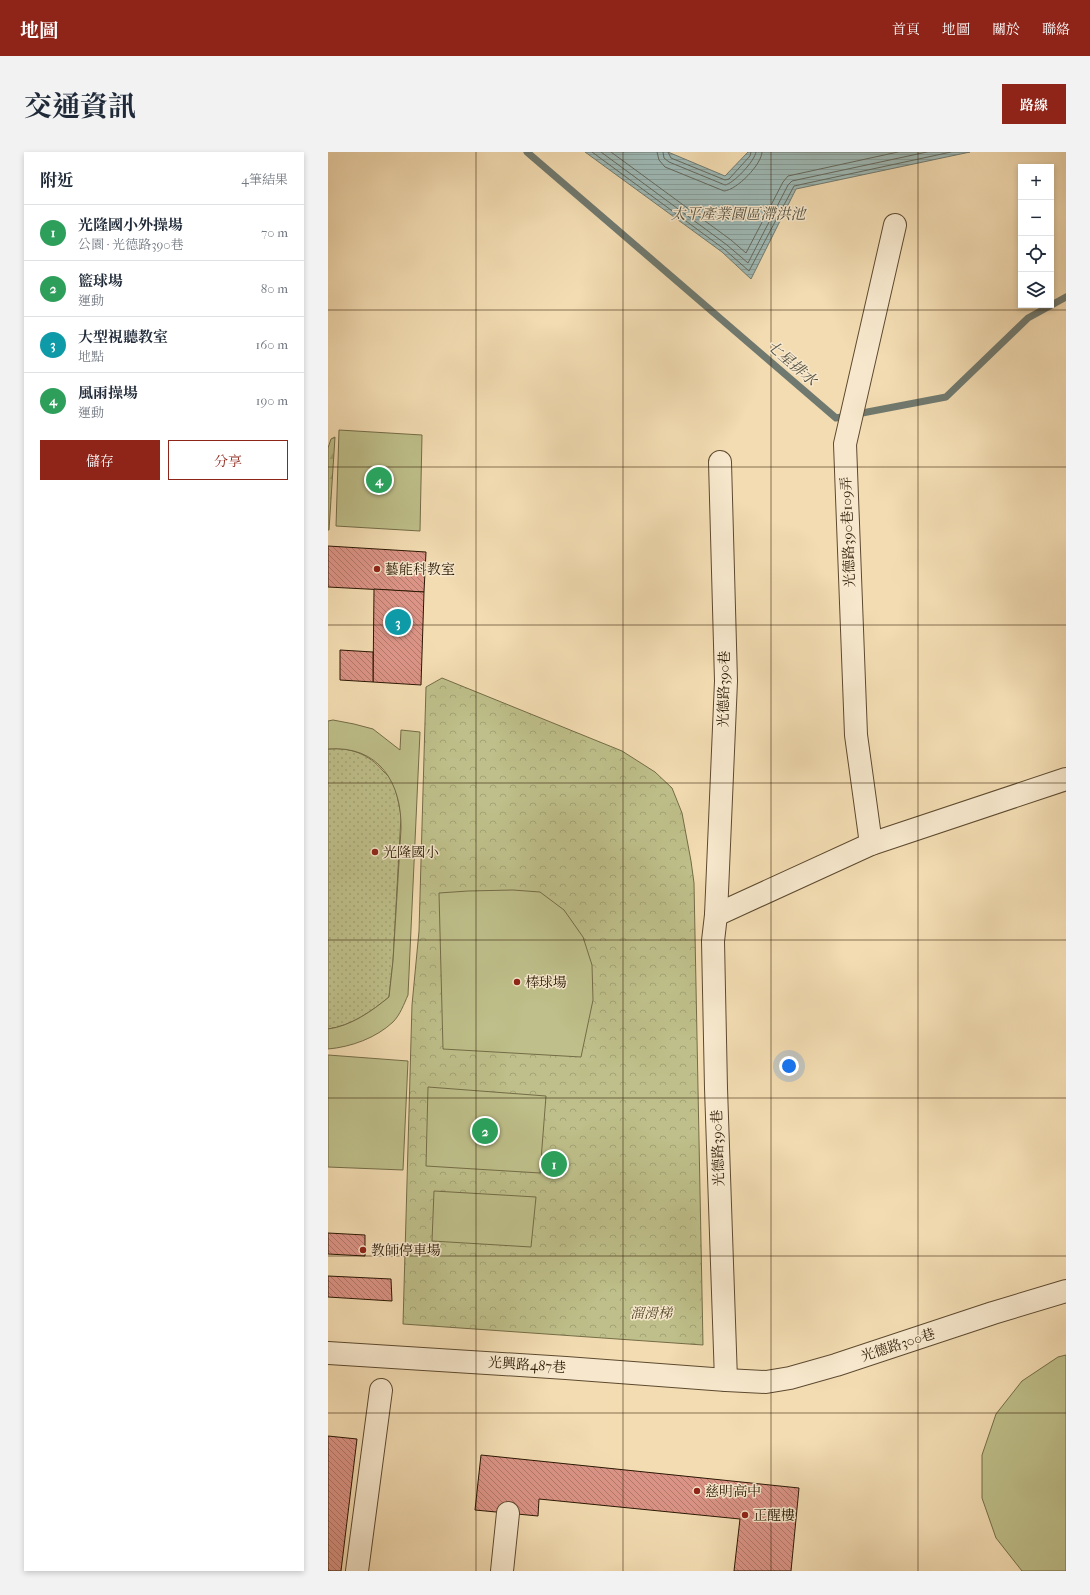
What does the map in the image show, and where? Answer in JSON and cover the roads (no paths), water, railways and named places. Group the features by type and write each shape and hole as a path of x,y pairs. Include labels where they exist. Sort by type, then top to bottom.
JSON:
{"street":[{"name":"光德路390巷109弄","path":"871,844 856,735 845,444 895,225"},
{"name":"光德路390巷","path":"720,462 726,681 716,915 713,941 716,1088 726,1380"},
{"path":"716,915 871,844 1066,779"},
{"name":"光德路300巷","path":"726,1380 766,1382 812,1373 993,1313 1066,1291"},
{"name":"光興路487巷","path":"328,1353 559,1367 726,1380"},
{"path":"357,1571 381,1390"},
{"path":"502,1571 508,1513"}],"water":[{"name":"太平產業園區滯洪池","path":"585,152 668,152 725,176 748,152 970,152 796,189 751,279 722,252"}],"waterway":[{"name":"七星排水","path":"527,152 836,418 946,397 1028,318 1066,297"}],"place":[{"name":"風雨操場","path":"379,480"},
{"name":"藝能科教室","path":"377,569"},
{"name":"大型視聽教室","path":"398,622"},
{"name":"光隆國小","path":"375,852"},
{"name":"棒球場","path":"517,982"},
{"name":"籃球場","path":"485,1131"},
{"name":"光隆國小外操場","path":"554,1164"},
{"name":"教師停車場","path":"363,1250"},
{"name":"慈明高中","path":"697,1491"},
{"name":"正醒樓","path":"745,1515"}],"park label":[{"name":"溜滑梯","path":"651,1313"}]}
